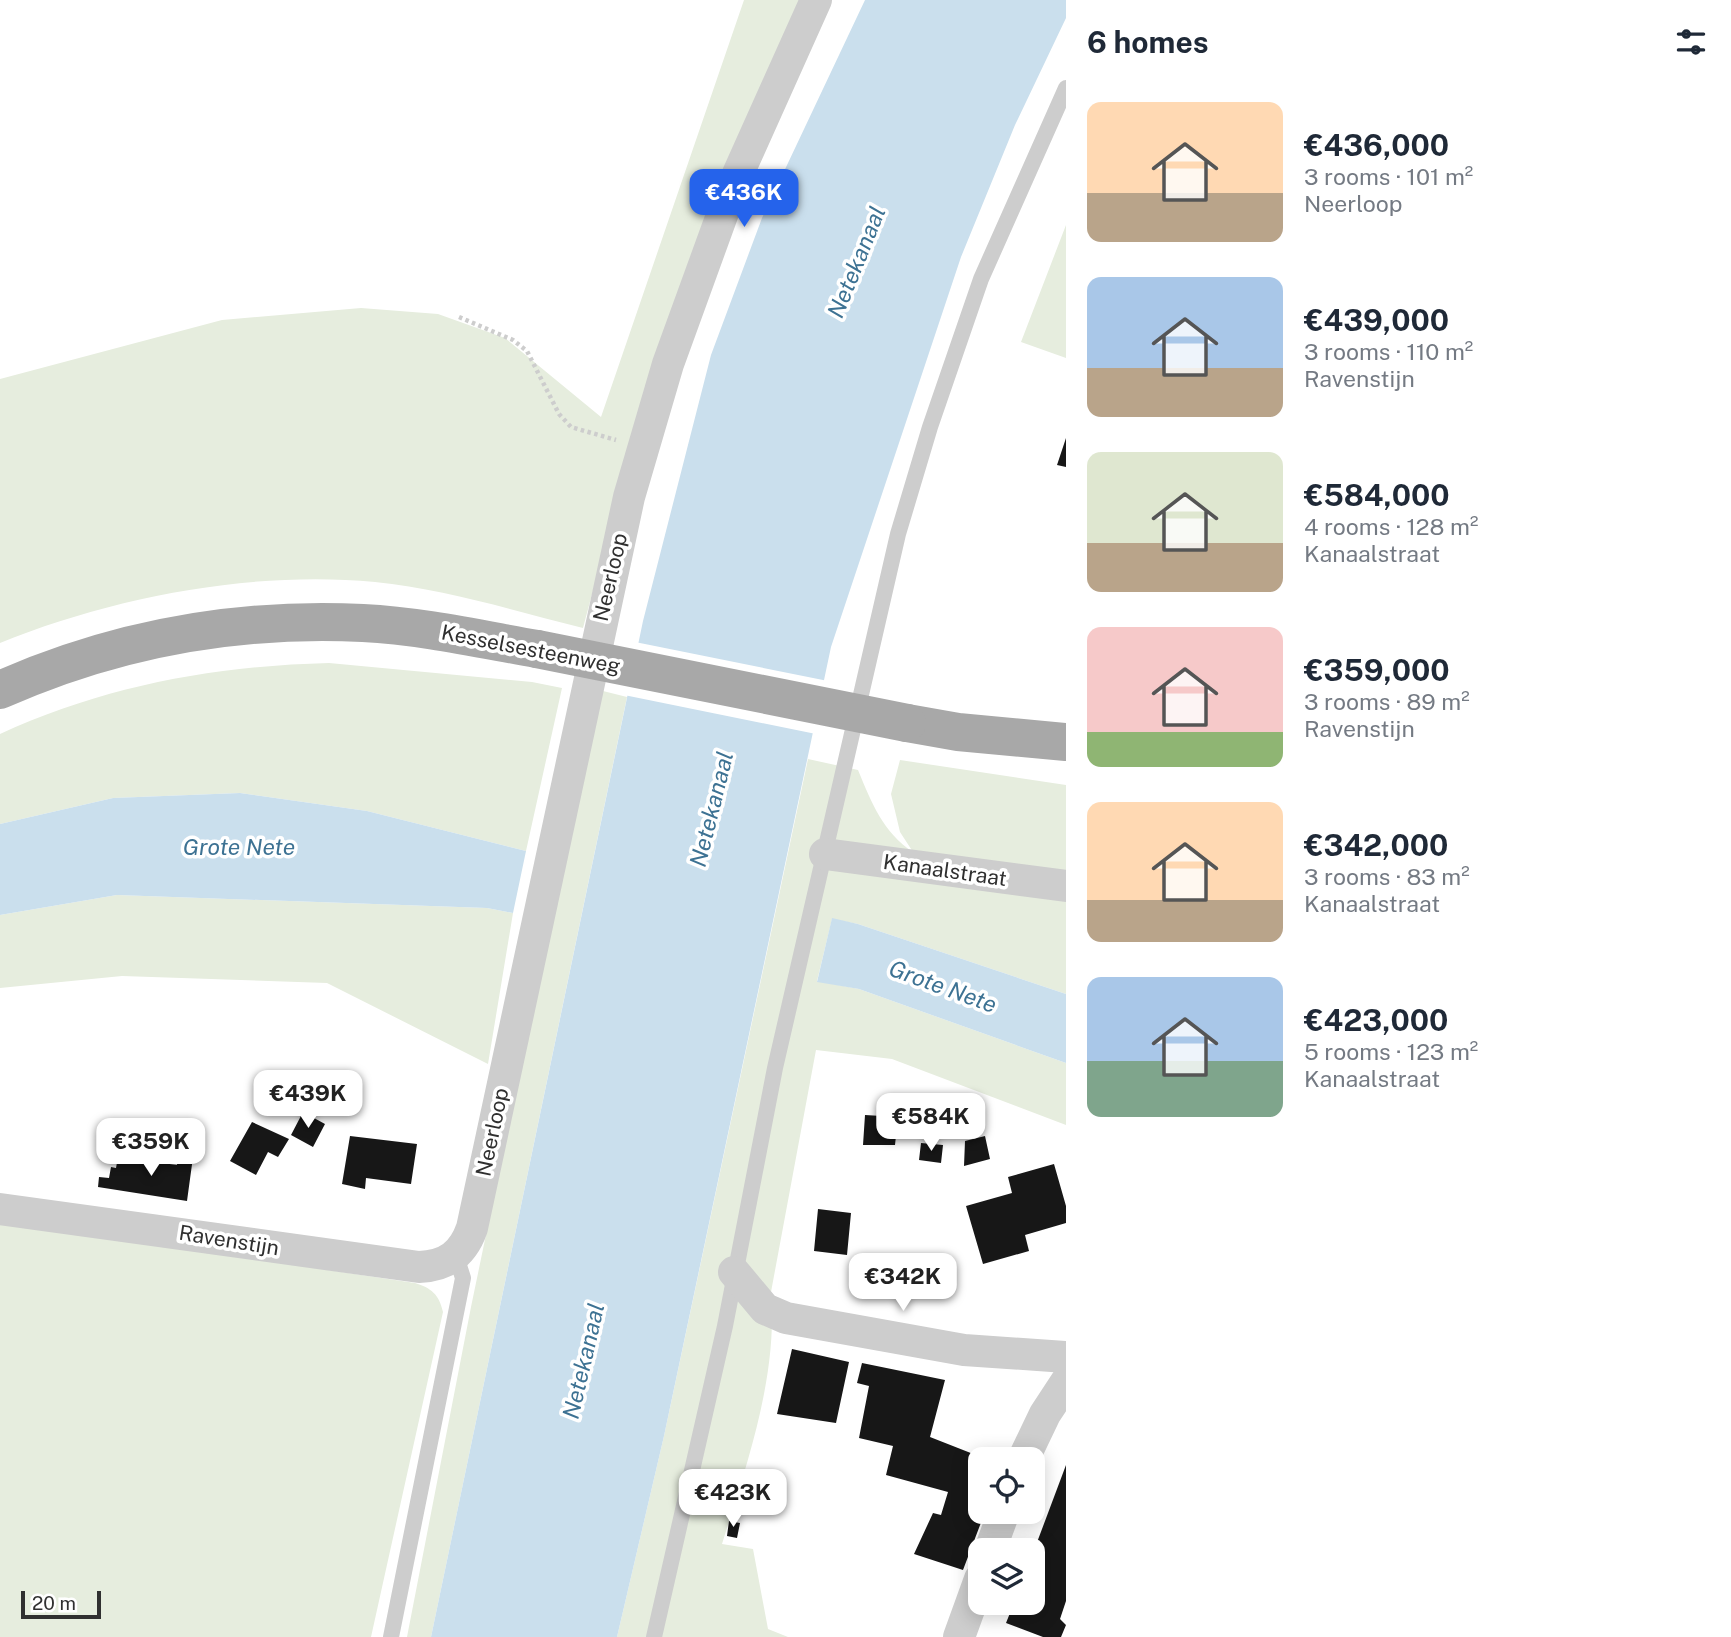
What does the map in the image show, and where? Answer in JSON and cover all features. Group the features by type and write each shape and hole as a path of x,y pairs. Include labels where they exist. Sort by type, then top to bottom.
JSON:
{"main road":[{"name":"Kesselsesteenweg","path":"0,690 81,659 140,641 270,622 364,623 436,630 958,732 1066,742"}],"street":[{"name":"Neerloop","path":"456,1256 472,1228 610,577 632,485 668,364 728,198 816,0"},
{"name":"Kanaalstraat","path":"825,854 1066,886"},
{"name":"Ravenstijn","path":"0,1209 419,1267 432,1266 456,1256"},
{"path":"734,1272 765,1309 786,1318 964,1350 1066,1357"},
{"path":"1029,1447 1045,1414 1066,1381"},
{"path":"959,1637 968,1612"}],"lane":[{"path":"654,1637 734,1272 775,1068 871,639 898,534 930,427 981,279 1066,88"},
{"path":"391,1637 463,1278 456,1256"}],"path":[{"path":"459,317 513,340 527,351 564,422 588,433 619,441"}],"green space":[{"path":"744,0 804,0 633,440 583,628 480,601 401,585 329,579 281,580 233,584 136,600 89,612 0,643 0,379 222,320 361,308 438,314 505,338 601,417"},
{"path":"1066,225 1066,358 1021,342"},
{"path":"329,663 532,682 562,688 526,851 367,811 240,793 113,798 0,824 0,734 80,703 161,682 244,669"},
{"path":"599,690 627,697 431,1637 407,1637 471,1307"},
{"path":"808,759 858,770 886,826 913,852 900,832 891,794 900,760 1066,785 1066,994 858,924 832,919 817,981 859,989 1066,1063 1066,1125 892,1059 816,1050 771,1292 770,1356 765,1388 750,1451 722,1544 753,1549 768,1629 788,1637 617,1637 664,1436"},
{"path":"117,895 487,908 513,913 488,1064 327,983 122,976 0,988 0,915"},
{"path":"0,1221 415,1283 433,1293 443,1312 371,1637 0,1637"}],"water":[{"name":"Netekanaal","path":"865,0 1066,0 1066,18 1015,125 961,257 831,647 664,1436 617,1637 431,1637 643,621 711,355 762,218"},
{"name":"Grote Nete","path":"240,793 367,811 526,851 513,913 487,908 117,895 0,915 0,824 113,798"},
{"path":"832,918 858,924 1066,994 1066,1063 859,989 817,982"}],"pier":[{"path":"635,642 828,681 816,734 624,695"}],"building":[{"path":"1066,438 1066,467 1057,465"},
{"path":"303,1112 325,1124 313,1147 291,1135"},
{"path":"865,1115 898,1117 895,1145 863,1145"},
{"path":"252,1122 289,1139 278,1157 268,1152 256,1175 230,1161"},
{"path":"350,1136 417,1144 411,1184 366,1178 365,1189 342,1184"},
{"path":"985,1136 990,1159 964,1166 965,1141"},
{"path":"921,1143 943,1145 941,1163 919,1160"},
{"path":"178,1155 193,1157 187,1201 98,1187 99,1177 109,1178 111,1167 116,1168 118,1157 177,1165"},
{"path":"1054,1164 1066,1206 1066,1223 1025,1235 1029,1251 983,1264 966,1206 1012,1193 1008,1177"},
{"path":"818,1209 851,1213 847,1255 814,1251"},
{"path":"792,1349 849,1362 836,1423 777,1414"},
{"path":"862,1363 945,1380 930,1437 968,1452 968,1524 980,1524 975,1538 968,1538 968,1557 963,1570 914,1554 933,1513 941,1515 948,1492 886,1475 893,1446 859,1438 869,1386 857,1383"},
{"path":"1066,1465 1066,1601 1060,1619 1066,1625 1061,1637 1043,1637 1006,1623 1009,1615 1045,1615 1045,1538 1039,1538"},
{"path":"729,1521 740,1523 737,1538 727,1536"}]}
